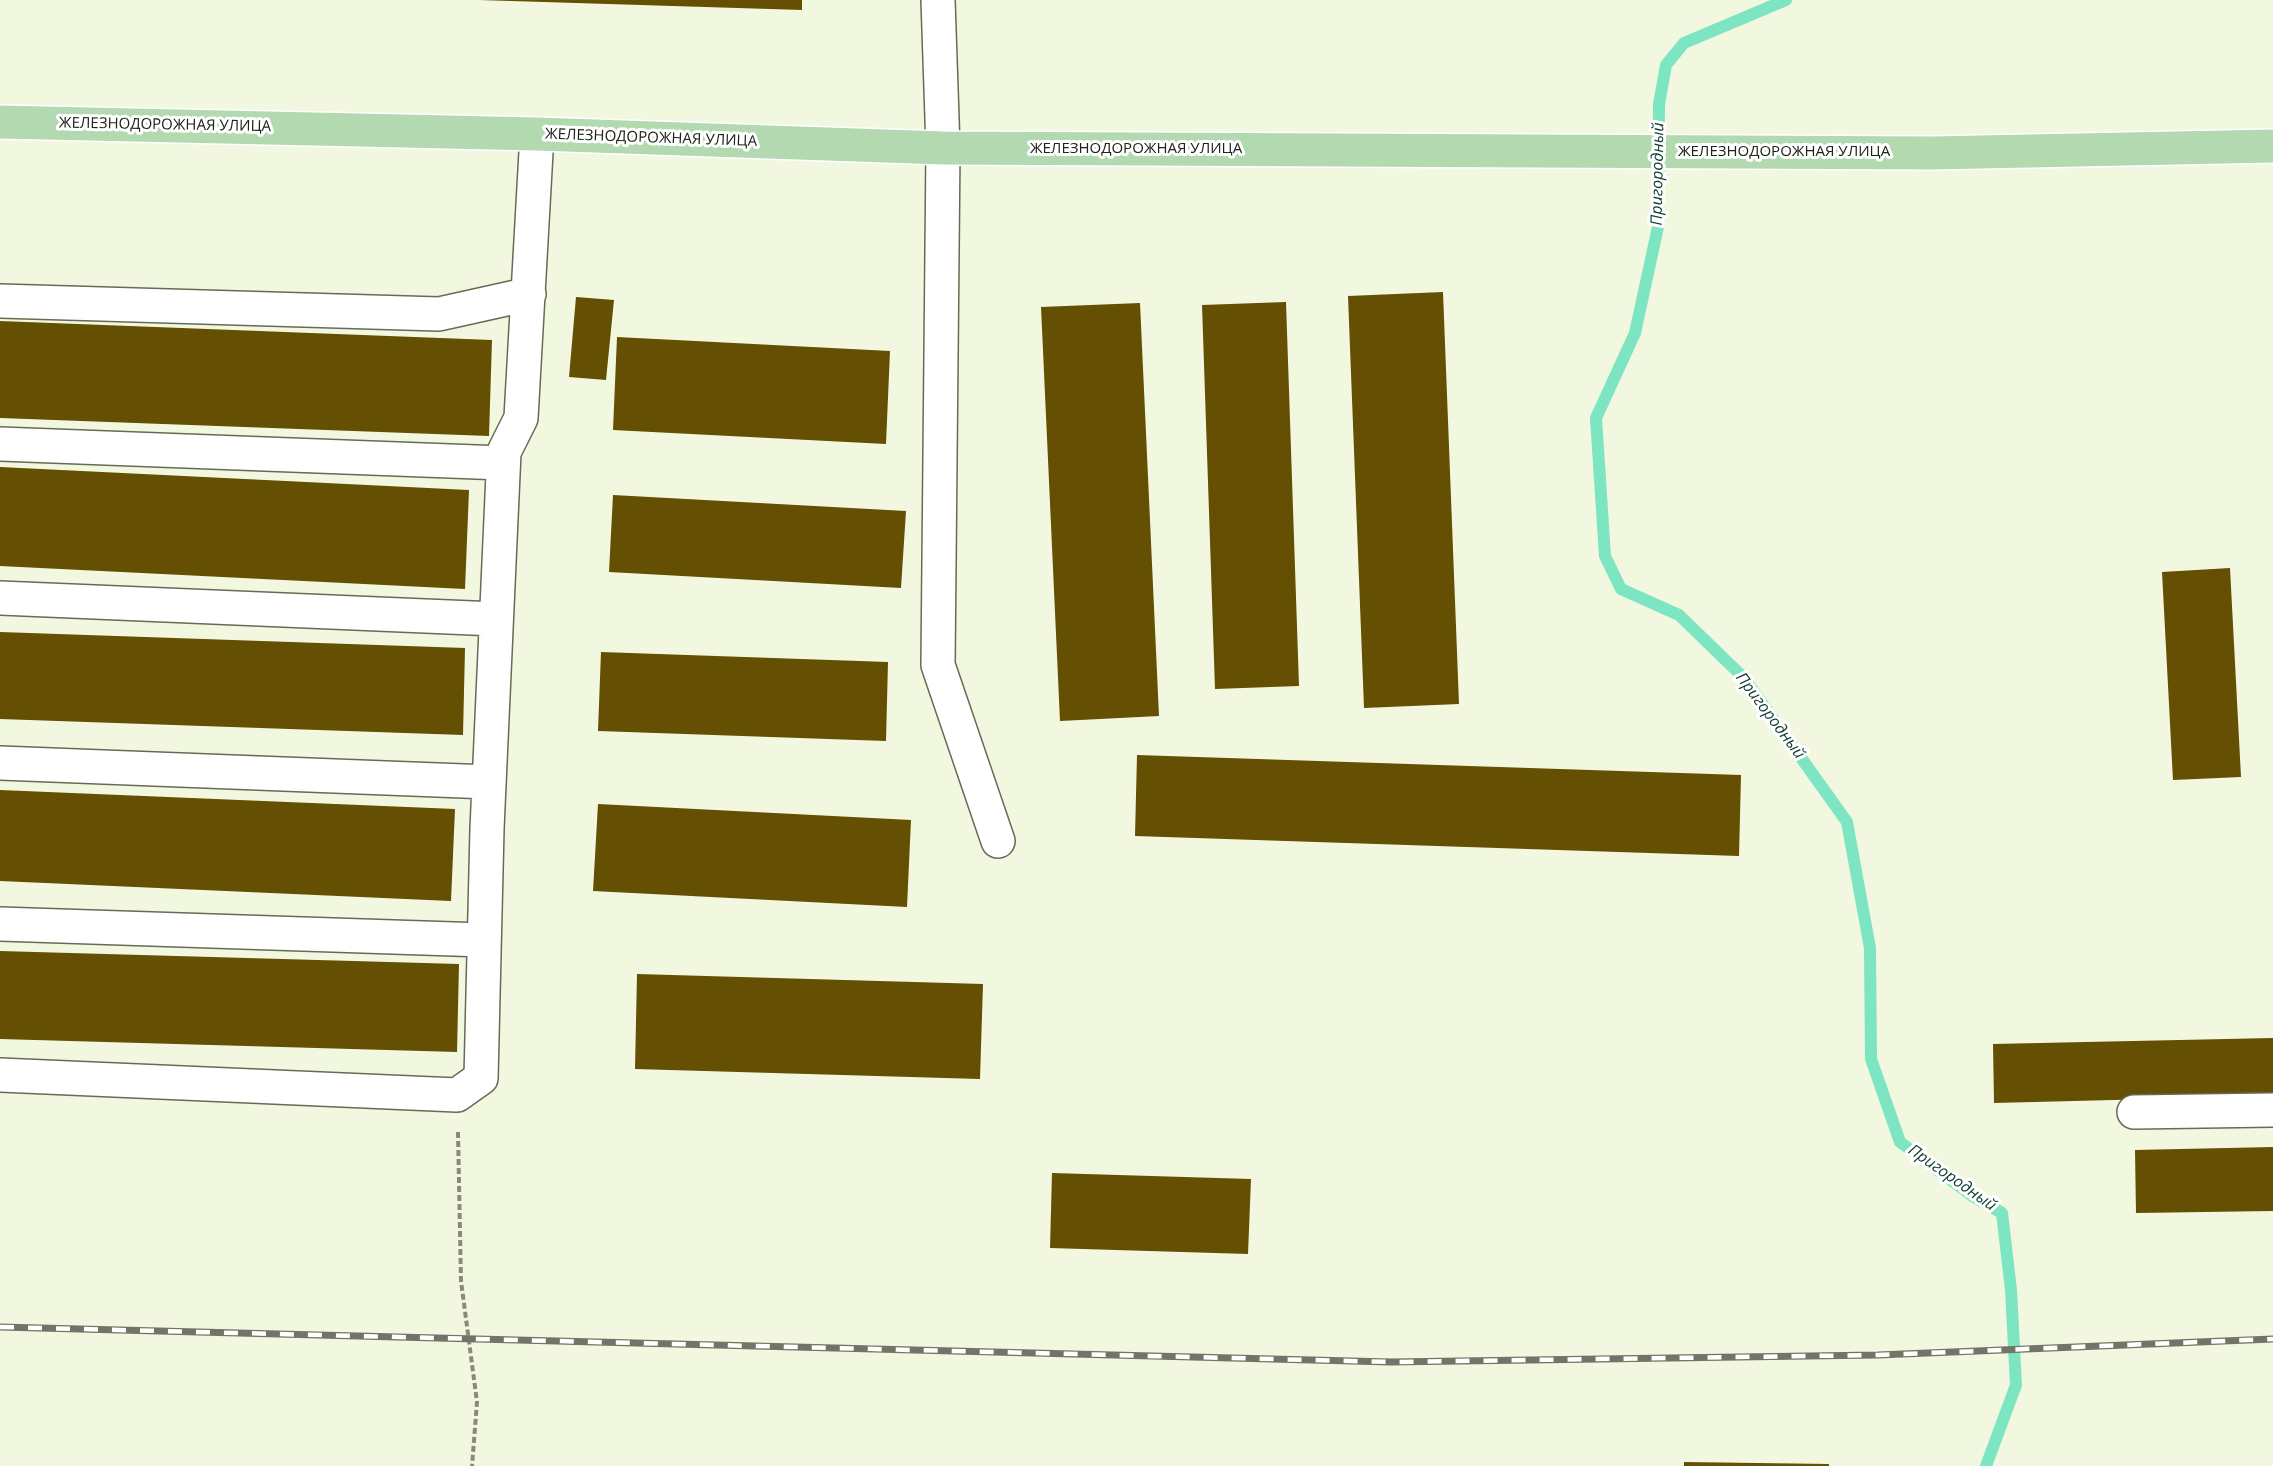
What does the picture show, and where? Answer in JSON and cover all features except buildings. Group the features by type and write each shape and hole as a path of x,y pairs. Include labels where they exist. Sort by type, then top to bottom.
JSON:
{"main road":[{"name":"ЖЕЛЕЗНОДОРОЖНАЯ УЛИЦА","path":"0,122 537,134 943,148 1932,153 2273,146"}],"lane":[{"path":"938,0 943,148 938,665 998,841"},
{"path":"0,1075 457,1095 482,1078 489,782 503,463 504,452 521,418 537,134"},
{"path":"0,301 439,314 529,294"},
{"path":"0,444 503,463"},
{"path":"0,598 496,619"},
{"path":"0,763 489,782"},
{"path":"0,924 484,940"},
{"path":"2134,1112 2273,1110"}],"path":[{"path":"457,1095 461,1281 477,1402 472,1466"}],"waterway":[{"name":"Пригородный","path":"1786,0 1684,43 1666,65 1659,104 1658,227 1635,333 1596,418 1605,556 1621,589 1679,615 1744,678 1847,822 1870,948 1871,1059 1900,1142 1971,1195 2002,1213 2011,1290 2016,1385 1986,1466"}],"railway":[{"path":"0,1327 1391,1362 1878,1355 2273,1339"}]}
